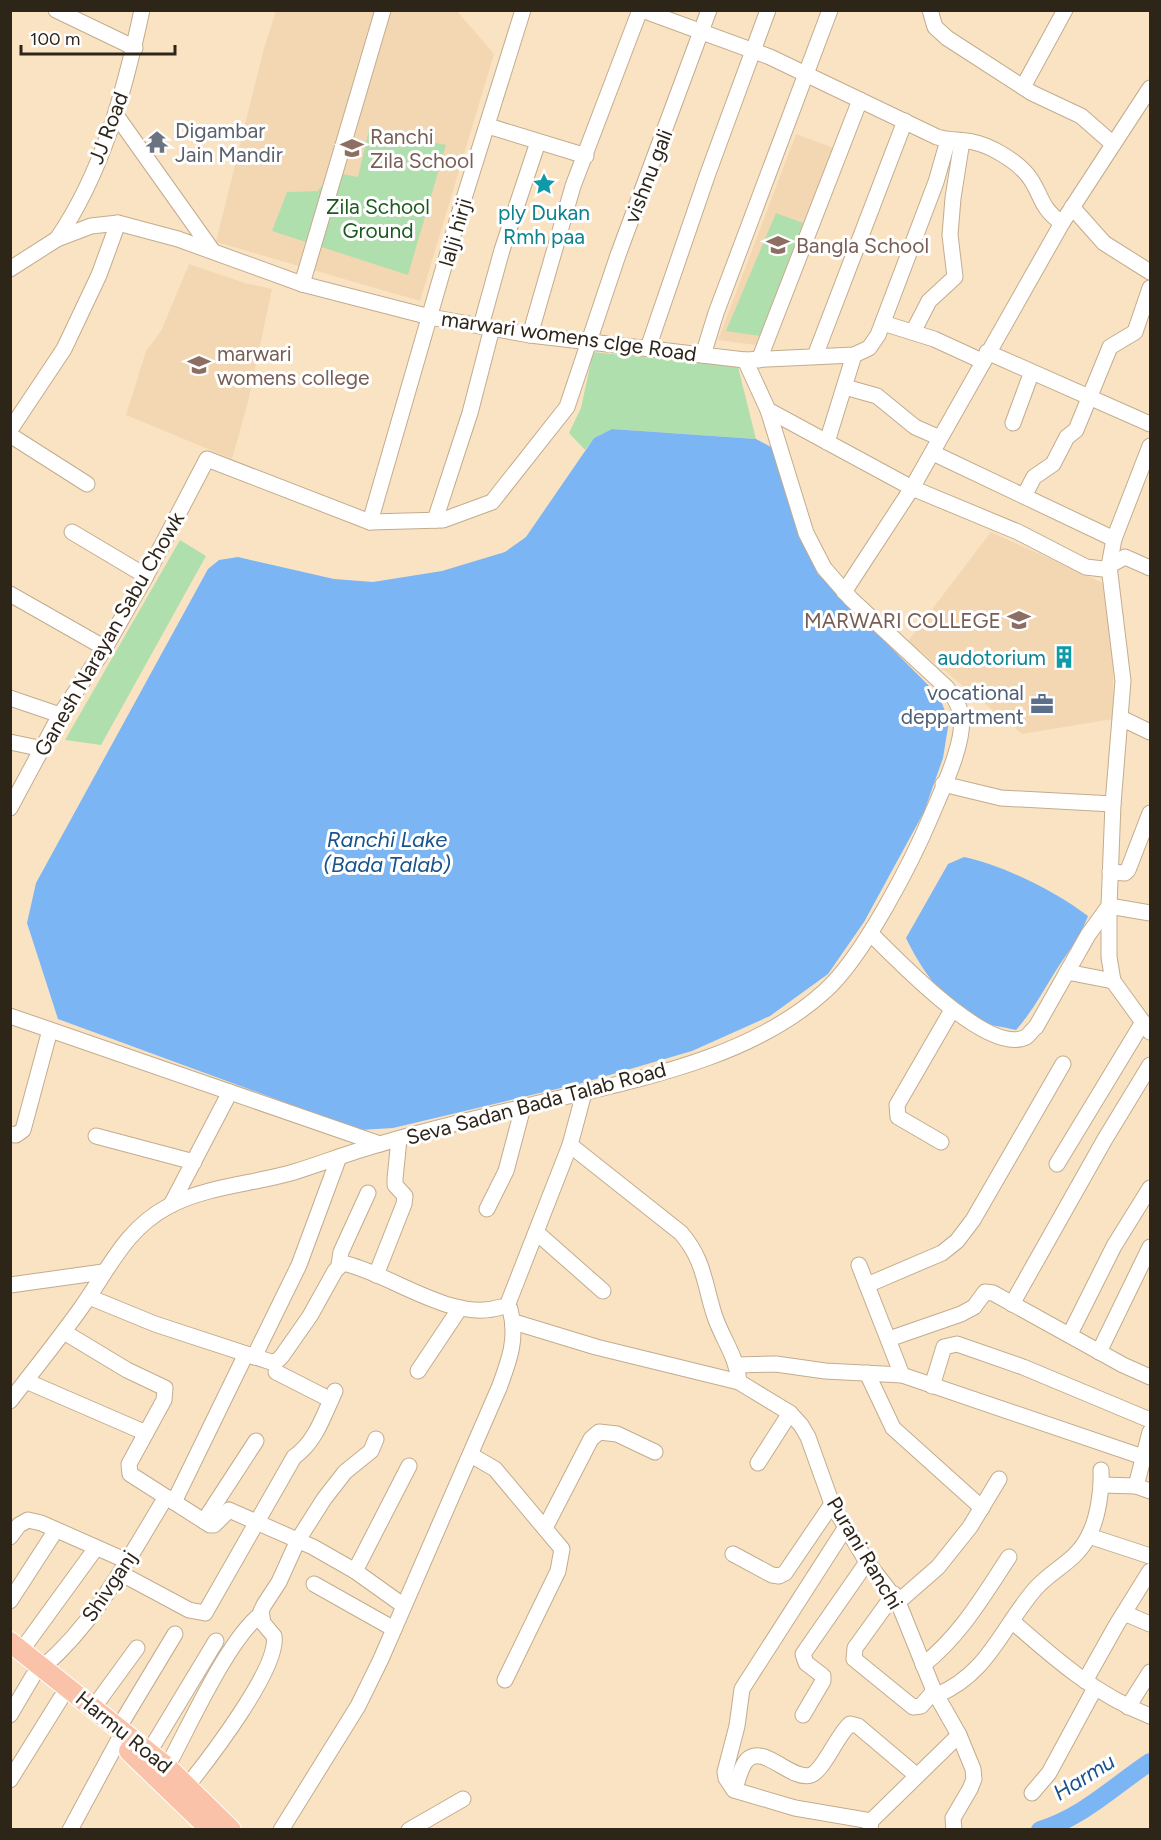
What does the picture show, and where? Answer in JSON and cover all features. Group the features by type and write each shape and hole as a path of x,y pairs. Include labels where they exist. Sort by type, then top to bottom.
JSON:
{"main road":[{"name":"Harmu Road","path":"14,1651 38,1672 61,1698 149,1752 188,1785 231,1830"},
{"name":"Harmu Road","path":"38,1672 94,1707 211,1830"}],"street":[{"path":"56,10 135,48"},
{"name":"JJ Road","path":"57,239 70,220 116,115 135,48 142,10"},
{"path":"302,284 383,10"},
{"name":"lalji hirji","path":"370,522 460,211 523,10"},
{"path":"531,335 562,222 641,10 677,16 702,31 754,51 906,121 955,141 982,145 1018,166 1030,178 1047,212 1062,223"},
{"name":"vishnu gali","path":"370,522 443,520 492,502 567,407 587,341 709,10"},
{"path":"648,348 707,176 768,10"},
{"path":"703,355 830,10"},
{"path":"930,10 935,27 940,33 1023,87 1074,111 1113,144"},
{"path":"1023,87 1065,10"},
{"path":"844,592 933,453 1062,223 1150,88"},
{"path":"752,360 860,100"},
{"path":"116,115 212,250"},
{"path":"815,356 906,121"},
{"path":"488,126 586,156"},
{"path":"827,442 854,355 874,343 939,173 955,141"},
{"path":"913,332 929,301 955,277 950,235 955,141"},
{"path":"435,520 470,413 502,250 538,142"},
{"path":"1072,207 1104,243 1148,265"},
{"path":"10,269 57,239 91,226 118,223 99,274 64,349 10,430"},
{"name":"marwari womens clge Road","path":"118,223 212,250 302,284 430,317 531,335 752,360 854,355"},
{"path":"1024,496 1037,473 1047,469 1057,459 1067,437 1079,424 1110,348 1135,332 1150,288"},
{"path":"883,323 1031,374 1150,424"},
{"name":"Seva Sadan Bada Talab Road","path":"10,1401 89,1297 123,1242 143,1221 171,1205 214,1190 257,1182 380,1144 523,1107 610,1088 725,1050 772,1028 797,1013 828,989 870,933 922,837 944,784 962,725 957,703 938,678 844,592 824,568 806,533 752,360"},
{"path":"1013,423 1031,374"},
{"path":"845,387 878,396 915,428 940,438"},
{"path":"768,410 912,488 1018,531 1086,567 1103,569 1125,557 1150,568"},
{"path":"10,435 87,484"},
{"path":"1057,1164 1148,1028 1113,981 1109,957 1113,804 1122,718 1122,666 1109,566 1114,539 1150,446"},
{"path":"933,453 1114,539"},
{"name":"Ganesh Narayan Sabu Chowk","path":"10,808 60,715 105,648 146,576 207,459 370,522"},
{"path":"72,532 146,576"},
{"path":"10,594 105,648"},
{"path":"10,698 60,715"},
{"path":"1122,718 1150,732"},
{"path":"10,742 43,749"},
{"path":"944,784 1001,798 1113,804"},
{"path":"1110,872 1125,873 1128,870 1150,813"},
{"path":"870,933 952,1010 1003,1037 1026,1037 1036,1027 1095,924 1109,906"},
{"path":"1109,906 1150,913"},
{"path":"1067,972 1113,981"},
{"path":"941,1142 898,1117 896,1111 897,1104 952,1010"},
{"path":"10,1016 380,1144"},
{"path":"10,1134 16,1135 23,1130 50,1030"},
{"path":"867,1285 942,1253 957,1241 973,1220 1063,1064"},
{"path":"1012,1304 1105,1139 1150,1065"},
{"path":"171,1205 230,1092"},
{"path":"281,1830 358,1707 471,1455 507,1364 513,1344 509,1310 570,1145 584,1093"},
{"path":"487,1209 506,1171 523,1107"},
{"path":"96,1136 194,1162"},
{"path":"376,1275 404,1203 405,1196 395,1185 394,1179 399,1139"},
{"path":"570,1145 681,1233 695,1249 703,1268 715,1318 738,1365 739,1382"},
{"name":"Shivganj","path":"10,1715 38,1672 70,1642 102,1601 170,1499 299,1265 339,1157"},
{"path":"1070,1334 1114,1246 1150,1188"},
{"path":"89,1297 155,1324 271,1362 282,1356 310,1316 339,1266 341,1252 368,1193"},
{"path":"536,1232 603,1291"},
{"path":"1098,1352 1150,1247"},
{"path":"339,1266 350,1265 460,1308 482,1312 509,1310"},
{"path":"859,1265 902,1375"},
{"path":"10,1285 103,1272"},
{"path":"889,1339 961,1314 974,1306 985,1292 993,1293 1070,1334 1098,1352 1150,1377"},
{"path":"418,1371 460,1308"},
{"name":"Purani Ranchi","path":"509,1310 606,1350 739,1382 790,1413 808,1437 832,1504 867,1562 896,1598 935,1693 959,1735 973,1769 974,1779 953,1818 954,1830"},
{"path":"64,1332 127,1370 165,1388 164,1400 132,1457 128,1469 130,1474 214,1525 230,1509 298,1540 355,1571 404,1606"},
{"path":"932,1386 944,1347 957,1344 1023,1367 1150,1420"},
{"path":"738,1365 776,1364 825,1371 902,1375 1143,1457"},
{"path":"10,1537 19,1525 28,1520 56,1530 96,1548 189,1610 205,1612 259,1522 294,1457 303,1451 312,1438 333,1396 276,1372"},
{"path":"867,1373 893,1428 982,1508"},
{"path":"26,1381 146,1433"},
{"path":"758,1463 790,1413"},
{"path":"545,1528 591,1439 599,1432 617,1434 655,1452"},
{"path":"999,1479 982,1508 938,1568 896,1598 855,1648 854,1659 913,1707 921,1706 935,1693 970,1677 1037,1587 1076,1556 1089,1536 1101,1477 1143,1489 1143,1457 1150,1432"},
{"path":"167,1767 234,1645 248,1625 261,1614 298,1540 334,1485 366,1456 376,1439"},
{"path":"204,1521 256,1441"},
{"path":"471,1455 495,1469 562,1549 562,1559 504,1680"},
{"path":"355,1571 410,1466"},
{"path":"733,1554 772,1575 779,1576 785,1573 832,1504"},
{"path":"846,1527 742,1689 737,1726 725,1772 726,1778 734,1790 870,1826 916,1775 959,1735"},
{"path":"10,1601 56,1530"},
{"path":"1089,1536 1150,1556"},
{"path":"14,1651 96,1548"},
{"path":"923,1665 939,1653 972,1614 1009,1557"},
{"path":"803,1715 823,1681 823,1676 807,1663 803,1654 867,1562"},
{"path":"1032,1793 1049,1773 1124,1613 1150,1571"},
{"path":"314,1584 394,1629"},
{"path":"1124,1613 1150,1624"},
{"path":"188,1785 239,1717 272,1655 274,1636 262,1623 261,1614"},
{"path":"1012,1622 1090,1685 1128,1707 1150,1716"},
{"path":"70,1830 118,1734 175,1634"},
{"path":"149,1752 216,1641"},
{"path":"94,1707 137,1647"},
{"path":"1128,1707 1148,1680"},
{"path":"10,1780 61,1698"},
{"path":"734,1790 747,1760 754,1756 763,1756 800,1776 811,1775 818,1770 843,1730 850,1725 858,1726 916,1775"},
{"path":"409,1830 463,1799"}],"shaded area":[{"name":"Ranchi Zila School","path":"276,11 457,11 494,54 420,301 216,242 264,48"},
{"name":"Bangla School","path":"796,134 839,150 764,346 718,340"},
{"name":"marwari womens college","path":"189,264 245,283 272,289 248,402 232,459 126,415 146,351 161,331"},
{"name":"MARWARI COLLEGE","path":"991,532 1110,586 1114,598 1113,719 1022,734 908,641"}],"green space":[{"name":"Zila School Ground","path":"369,130 446,145 408,275 272,231 287,192 318,191 332,172 358,177"},
{"path":"776,213 803,223 760,336 726,331"},
{"path":"593,352 738,367 756,439 612,429 594,438 585,450 569,433 581,408"},
{"path":"180,540 206,556 101,745 65,740"}],"water":[{"name":"Ranchi Lake (Bada Talab)","path":"612,429 756,439 773,448 799,535 818,574 939,696 949,721 943,758 924,812 864,922 828,974 770,1016 692,1051 582,1083 393,1128 360,1130 58,1019 27,923 36,883 208,569 219,560 238,557 334,579 373,582 442,571 505,552 526,537 594,438"},
{"path":"964,857 996,866 1029,880 1088,916 1073,945 1016,1030 979,1021 963,1012 943,994 926,973 906,938 948,864"}],"waterway":[{"name":"Harmu","path":"1040,1830 1084,1809 1150,1762"}],"place":[{"name":"Digambar Jain Mandir","path":"157,142"},
{"name":"Ranchi Zila School","path":"352,148"},
{"name":"ply Dukan Rmh paa","path":"544,184"},
{"name":"Bangla School","path":"778,245"},
{"name":"marwari womens college","path":"199,365"},
{"name":"MARWARI COLLEGE","path":"1019,620"},
{"name":"audotorium","path":"1064,657"},
{"name":"vocational deppartment","path":"1042,704"}]}
